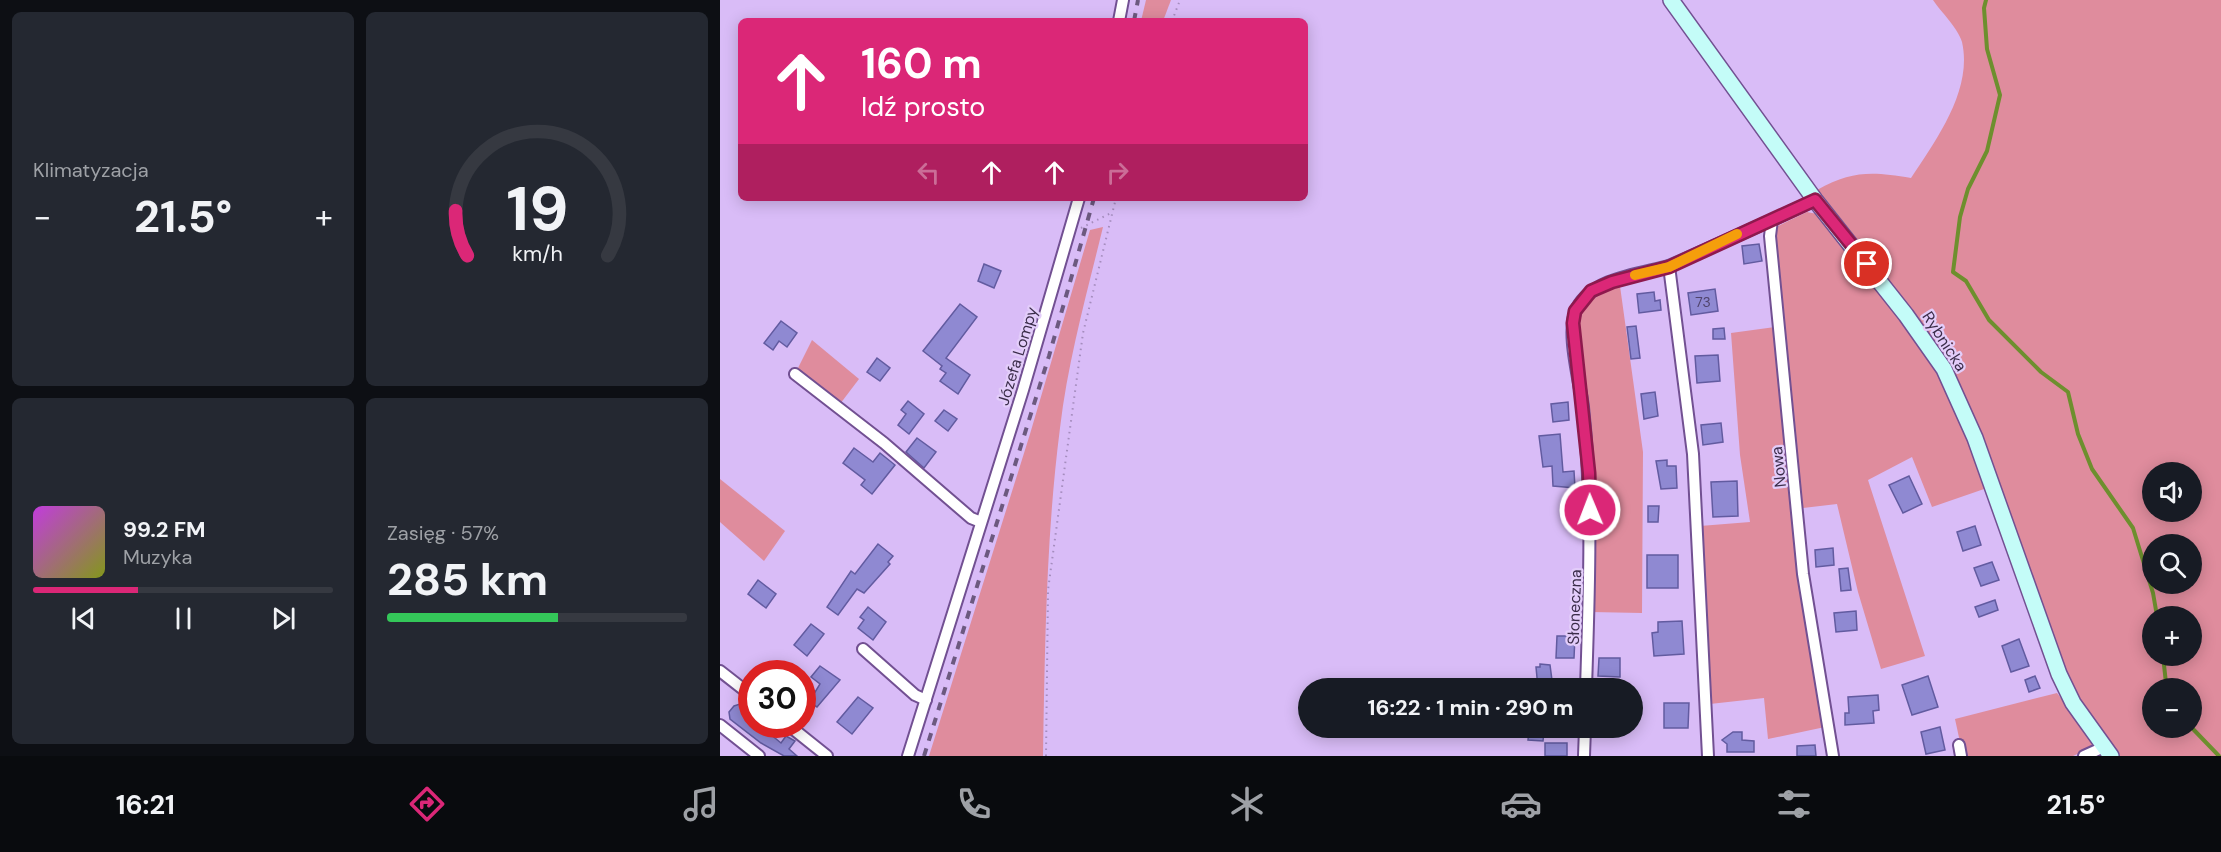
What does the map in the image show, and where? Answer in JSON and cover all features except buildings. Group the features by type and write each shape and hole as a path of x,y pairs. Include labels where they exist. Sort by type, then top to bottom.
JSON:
{"street":[{"path":"1120,18 1123,0"},
{"name":"Rybnicka","path":"1671,0 1815,200 1900,306 1944,369 1975,438 2059,674 2073,703 2108,752 2084,756"},
{"path":"1772,220 1815,200"},
{"name":"Józefa Lompy","path":"908,756 1078,201"},
{"name":"Słoneczna","path":"1586,678 1591,547 1589,473 1573,338 1575,311 1591,291 1612,282 1669,267 1772,220"},
{"name":"Nowa","path":"1772,220 1771,245 1803,574 1833,756"},
{"path":"1669,267 1693,454 1708,756"},
{"path":"795,374 884,443 971,518 981,522"},
{"path":"863,649 915,696 926,700"},
{"path":"720,671 738,685"},
{"path":"720,725 759,756"},
{"path":"804,738 827,756"},
{"path":"1584,756 1585,738"},
{"path":"1959,744 1960,756"}],"path":[{"path":"1173,18 1180,0"},
{"path":"1046,756 1048,590 1083,333 1115,201"},
{"path":"1071,229 1087,227 1113,212"}],"shaded area":[{"path":"1146,0 1171,0 1164,18 1142,18"},
{"path":"1933,0 2221,0 2221,756 2120,756 2070,692 1973,416 1817,190 1830,183 1863,174 1911,178 1950,114 1962,78 1964,60 1962,42"},
{"path":"1807,212 1817,214 1910,327 1945,383 1987,488 1932,507 1912,457 1868,480 1925,656 1881,669 1858,592 1837,504 1803,508 1775,240 1778,226"},
{"path":"1103,227 1068,377 1055,469 1047,592 1043,756 929,756 1030,434 1090,230"},
{"path":"1620,286 1643,452 1642,613 1591,612 1595,537 1594,461 1582,377 1578,318 1586,301"},
{"path":"1775,327 1795,554 1825,727 1768,739 1764,698 1710,704 1700,526 1750,522 1740,455 1731,333"},
{"path":"812,340 859,379 840,404 797,370"},
{"path":"720,479 785,531 764,561 720,522"},
{"path":"2057,693 2093,740 2091,748 2073,756 1963,756 1955,719"}],"waterway":[{"path":"1986,0 1984,8 1987,49 2000,95 1987,151 1968,189 1960,217 1953,272 1966,281 1989,320 2041,372 2068,392 2078,434 2092,469 2133,528 2155,606"},
{"path":"2164,666 2165,678"},
{"path":"2202,738 2219,756"}],"railway":[{"path":"1135,18 1138,0"},
{"path":"924,756 1049,356 1093,201"}],"slow traffic":[{"path":"1635,275 1669,267 1737,234"}],"route":[{"path":"1590,510 1583,406 1573,323 1575,311 1582,299 1591,291 1612,282 1669,267 1708,247 1789,214 1815,200 1867,264"}]}
